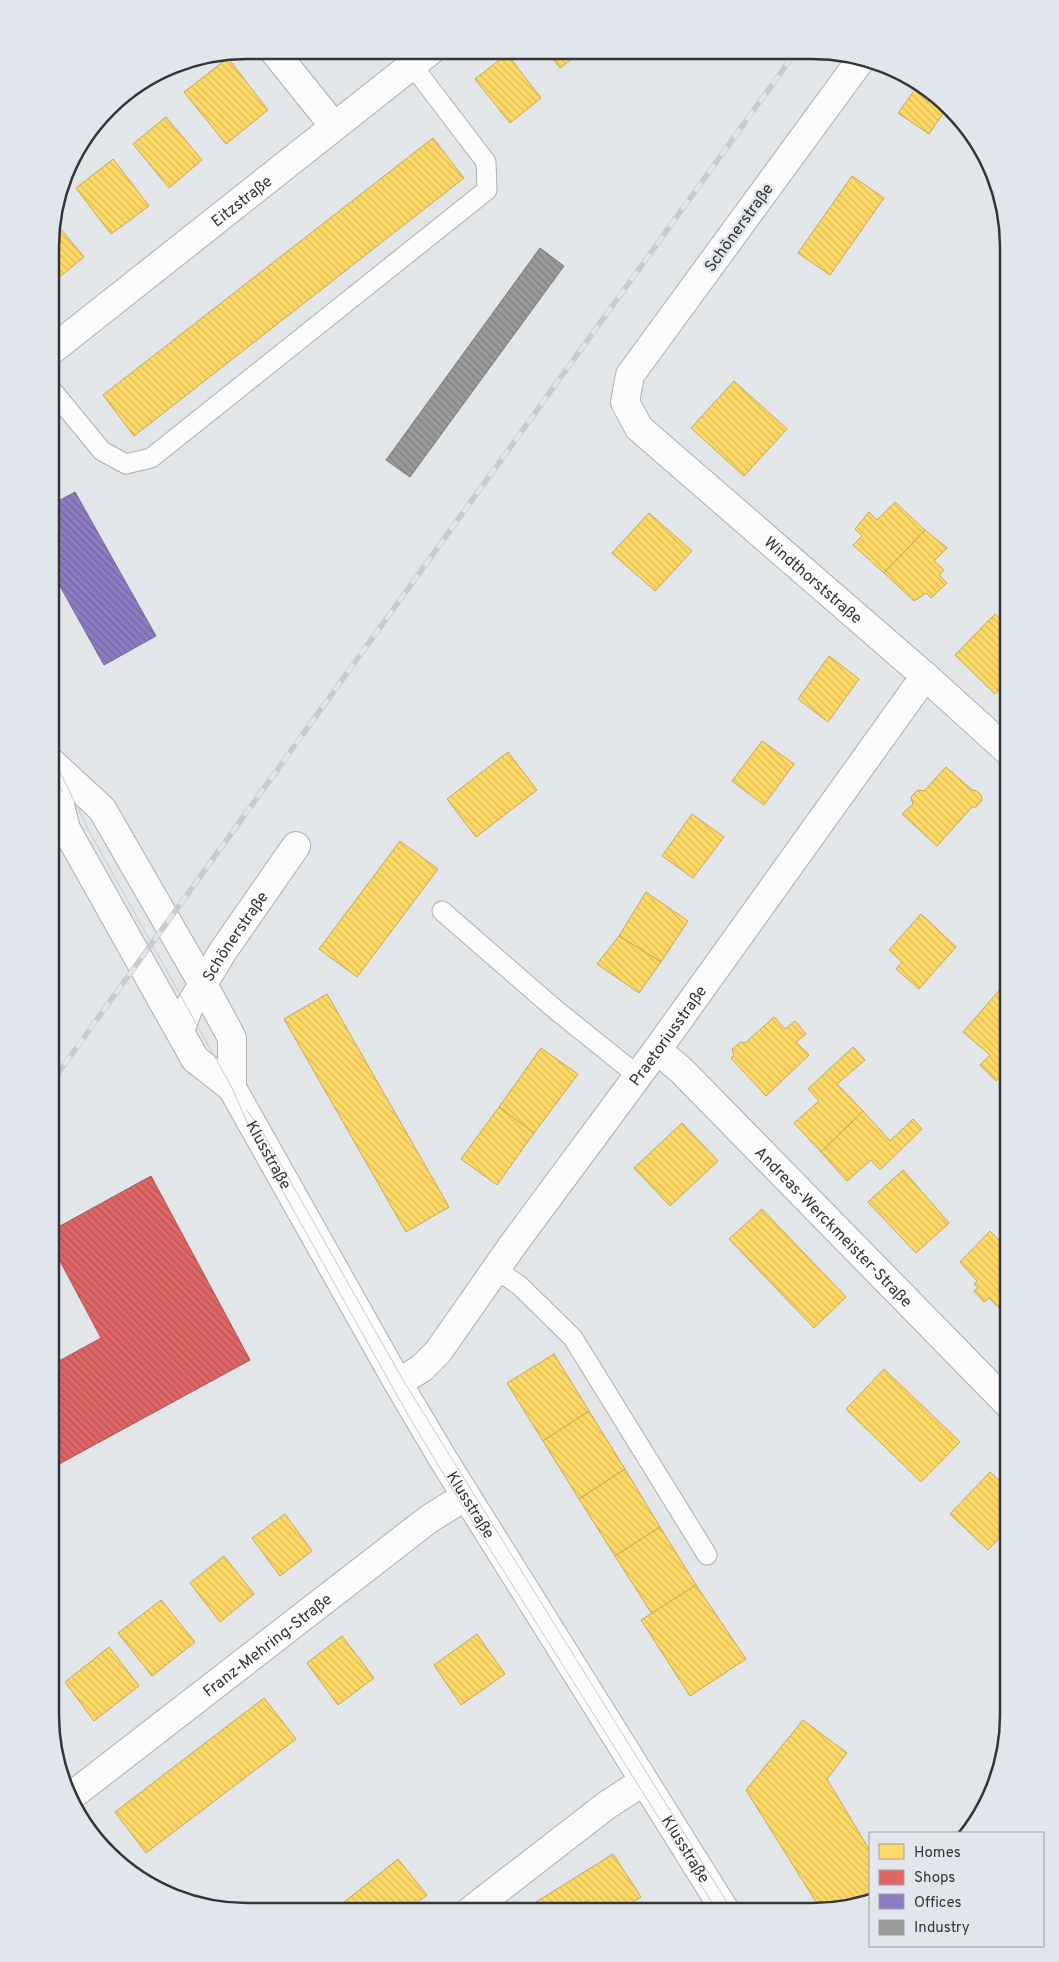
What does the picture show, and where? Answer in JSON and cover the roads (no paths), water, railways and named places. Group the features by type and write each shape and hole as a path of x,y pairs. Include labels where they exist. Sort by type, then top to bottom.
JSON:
{"street":[{"path":"280,59 334,126"},
{"name":"Eitzstraße","path":"59,344 420,59"},
{"name":"Schönerstraße","path":"624,402 630,376 858,64"},
{"name":"Windthorststraße","path":"624,402 639,428 925,676 1000,744"},
{"name":"Praetoriusstraße","path":"398,1383 422,1368 438,1352 925,676"},
{"name":"Klusstraße","path":"59,769 102,809 232,1038 232,1088"},
{"name":"Klusstraße","path":"59,801 66,829 196,1059 232,1088 398,1383 466,1496 720,1903"},
{"name":"Schönerstraße","path":"180,1031 188,1009 202,984 296,846"},
{"name":"Andreas-Werckmeister-Straße","path":"657,1050 680,1070 1000,1396"},
{"name":"Franz-Mehring-Straße","path":"76,1793 429,1519 466,1496"},
{"path":"480,1903 607,1805 644,1781"}],"lane":[{"path":"59,398 102,451 126,464 151,458 487,190 486,162 422,59"},
{"path":"442,911 556,1010 637,1075"},
{"path":"496,1269 520,1286 573,1338 707,1554"}],"tram line":[{"path":"59,770 89,831 232,1088 255,1140 272,1172 408,1415 459,1500 712,1903"},
{"path":"59,786 63,792"},
{"path":"246,1109 263,1133 403,1380 727,1903"}],"railway":[{"path":"59,1072 791,59"}]}
